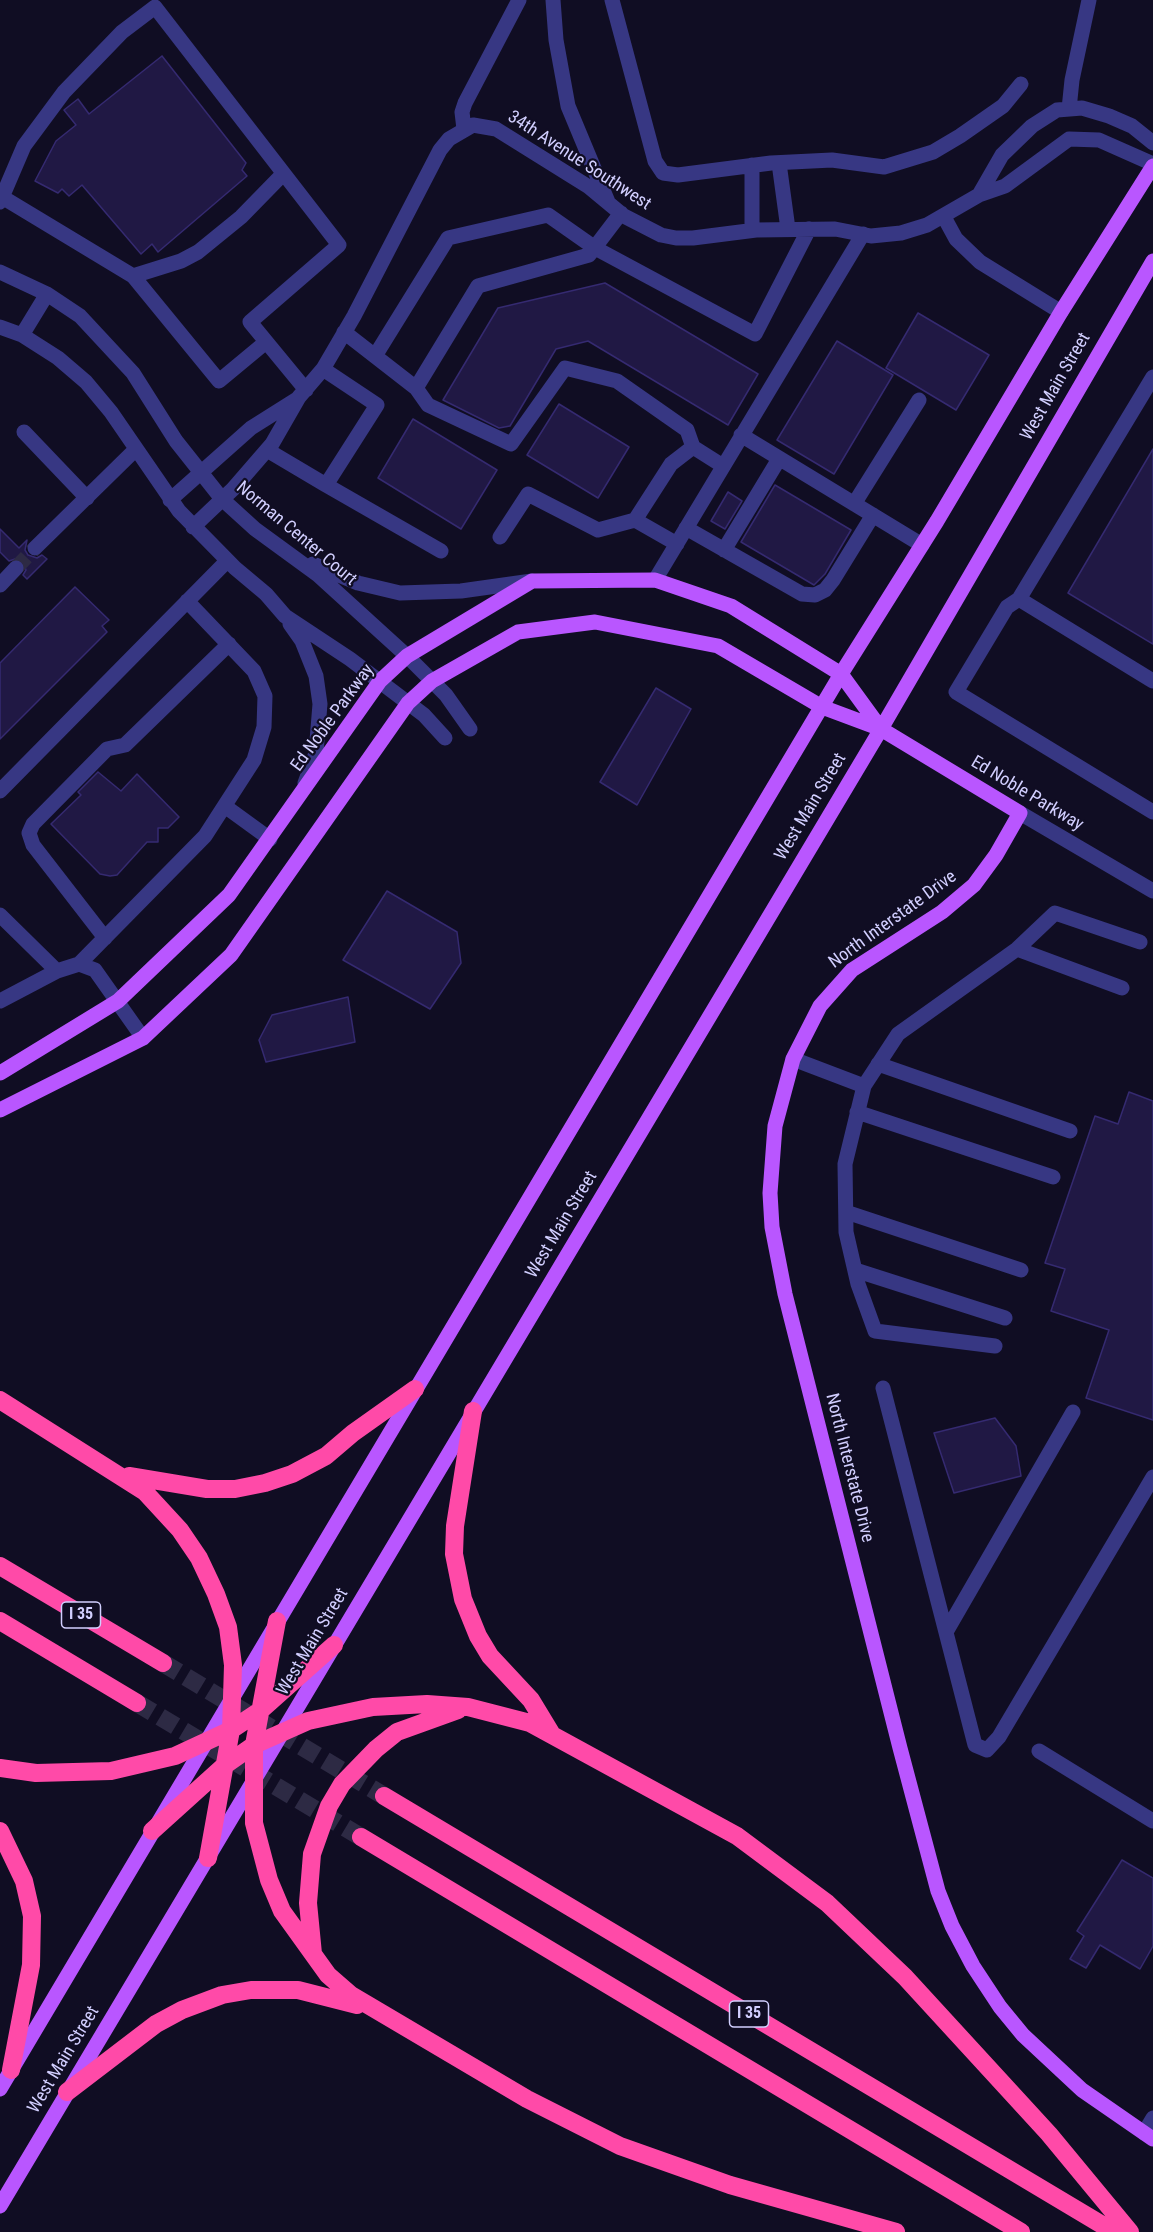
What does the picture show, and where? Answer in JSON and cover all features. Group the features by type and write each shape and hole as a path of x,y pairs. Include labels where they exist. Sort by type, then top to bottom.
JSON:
{"highway":[{"path":"121,1474 207,1489 235,1489 265,1483 292,1474 326,1456 352,1432 416,1389"},
{"path":"0,1401 121,1474 145,1492 165,1512 200,1558 228,1627 233,1665 231,1731 208,1858"},
{"path":"473,1412 455,1526 454,1554 463,1599 478,1636 490,1656 531,1700 551,1733"},
{"name":"I 35","path":"0,1566 163,1663"},
{"name":"I 35","path":"0,1621 137,1703"},
{"path":"277,1621 254,1745 254,1823 268,1880 282,1911 313,1958 351,1995 527,2099 620,2146 730,2185 896,2232"},
{"path":"0,1768 36,1773 111,1772 176,1756 231,1731 261,1710 334,1645"},
{"path":"152,1831 224,1766 254,1745 308,1721 373,1707 428,1704 468,1707 504,1714 551,1733 737,1836 827,1903 904,1977 1041,2126 1130,2232"},
{"path":"313,1958 308,1903 312,1854 329,1806 342,1784 376,1749 397,1732 468,1707"},
{"name":"I 35","path":"384,1796 1114,2232"},
{"path":"0,1831 21,1873 32,1916 31,1965 11,2070"},
{"name":"I 35","path":"360,1837 1021,2232"},
{"path":"67,2092 156,2024 182,2010 222,1995 250,1990 298,1990 330,1996 379,2012"}],"main road":[{"name":"West Main Street","path":"0,2089 841,674 922,546 1061,312 1153,165"},
{"name":"West Main Street","path":"0,2206 881,729 1153,261"},
{"name":"Ed Noble Parkway","path":"0,1073 118,1001 229,895 380,681 407,656 532,581 655,580 731,606 841,674 881,729"},
{"name":"Ed Noble Parkway","path":"0,1110 143,1038 231,955 408,703 432,681 518,632 595,622 717,646 822,707 881,729 1020,813"},
{"name":"North Interstate Drive","path":"1020,813 996,855 974,885 942,912 852,970 836,986 816,1014 793,1059 775,1126 770,1193 771,1227 818,1427 938,1891 973,1966 999,2007 1023,2035 1082,2090 1149,2136"}],"street":[{"path":"193,527 267,450 302,394 323,369 440,150 449,139 464,129 462,112 465,103 519,0"},
{"path":"553,0 556,40 568,106 608,202"},
{"path":"612,0 655,161 663,173 678,175 752,165 832,160 884,167 933,152 1002,106 1021,84"},
{"path":"1069,109 1072,80 1089,0"},
{"path":"266,342 219,381 134,276 1,200 24,146 64,92 122,32 155,7 339,245 250,322 266,342 302,394"},
{"name":"34th Avenue Southwest","path":"979,195 1002,155 1032,126 1057,110 1082,108 1109,116 1132,126 1153,143"},
{"name":"34th Avenue Southwest","path":"464,129 473,125 496,129 608,202 621,213 661,235 676,238 752,230 788,229 836,229 863,234 901,233 944,217 979,195 1005,186 1069,139 1099,140 1153,165"},
{"path":"779,163 788,229"},
{"path":"752,165 752,230"},
{"path":"134,276 180,261 198,252 241,217 283,174"},
{"path":"416,388 478,286 589,255 621,213"},
{"path":"375,356 448,238 548,215 595,248 755,334 809,229"},
{"path":"944,217 956,238 980,262 1061,312"},
{"path":"655,580 863,234"},
{"name":"Norman Center Court","path":"0,272 46,294 80,316 130,370 157,407 176,441 222,499 286,552 318,575 407,656 446,695 470,729"},
{"path":"22,335 46,294"},
{"path":"0,327 22,335 58,358 86,382 170,500 227,561 266,594 302,641 316,676 320,704 316,753 299,797"},
{"path":"344,332 416,388 428,405 511,444 565,368 617,381 687,430 693,447 723,466"},
{"path":"323,369 377,405 326,485"},
{"path":"1153,377 1019,599 1007,607 956,692 1153,812"},
{"path":"170,500 251,428 302,394"},
{"path":"854,504 919,400"},
{"path":"24,432 87,498"},
{"path":"741,435 922,546"},
{"path":"500,537 528,494 598,530 635,520 671,464 693,447"},
{"path":"36,548 135,450"},
{"path":"267,450 441,551"},
{"path":"724,550 779,459"},
{"path":"686,528 802,594 815,595 825,590 834,580 873,515"},
{"path":"635,520 677,544"},
{"path":"286,552 350,580 400,593 461,591 532,581"},
{"path":"0,791 227,561"},
{"path":"0,585 16,568"},
{"path":"1019,599 1153,681"},
{"path":"0,1000 57,972 80,964 205,836 254,760 264,727 265,696 254,671 187,601"},
{"path":"285,616 380,681 424,715 445,738"},
{"path":"105,938 33,845 29,833 33,824 106,749 125,745 229,644"},
{"path":"225,807 270,839"},
{"name":"Ed Noble Parkway","path":"1020,813 1153,891"},
{"path":"995,1346 875,1331 855,1270 846,1232 845,1164 864,1086 898,1034 1017,949 1055,914 1140,942"},
{"path":"0,915 57,972"},
{"path":"1017,949 1122,988"},
{"path":"80,964 95,970 143,1038"},
{"path":"793,1059 864,1086"},
{"path":"878,1064 1070,1131"},
{"path":"857,1112 1053,1177"},
{"path":"846,1212 1021,1270"},
{"path":"855,1270 1005,1318"},
{"path":"883,1388 975,1745 987,1750 999,1737 1153,1477"},
{"path":"946,1632 1073,1412"},
{"path":"1039,1751 1153,1821"},
{"path":"1149,2136 1153,2118"}],"building":[{"path":"162,56 246,163 242,170 247,176 158,252 152,244 141,254 82,185 69,196 62,189 58,193 35,181 56,141 76,125 64,110 78,99 89,114"},
{"path":"605,283 758,374 728,425 588,341 556,349 510,426 499,428 443,400 498,308"},
{"path":"918,313 989,355 956,410 886,368"},
{"path":"837,341 893,375 834,474 777,440"},
{"path":"559,404 629,447 598,498 527,455"},
{"path":"413,419 497,470 461,529 378,478"},
{"path":"1153,449 1153,644 1068,593"},
{"path":"775,485 851,530 825,574 814,585 741,542"},
{"path":"728,492 742,501 725,529 711,521"},
{"path":"0,529 19,548 27,540 25,550 28,555 37,558 42,555 47,559 27,579 23,575 26,570 23,561 18,558 9,561 0,552"},
{"path":"75,587 109,620 102,626 107,632 0,739 0,663"},
{"path":"656,688 691,709 637,805 600,782"},
{"path":"98,772 121,791 137,774 179,817 168,828 158,828 158,842 147,842 117,875 100,874 51,824 81,795 78,792"},
{"path":"387,891 457,932 461,963 430,1009 343,960"},
{"path":"348,997 355,1042 266,1062 259,1040 272,1015"},
{"path":"1129,1092 1153,1101 1153,1420 1086,1398 1109,1330 1051,1311 1065,1269 1045,1263 1095,1116 1118,1124"},
{"path":"995,1418 1016,1446 1021,1476 954,1493 934,1433"},
{"path":"1122,1860 1153,1878 1153,1946 1140,1969 1100,1945 1086,1968 1070,1959 1084,1936 1077,1931"}],"tunnel":[{"path":"16,568 35,548"},
{"path":"163,1663 384,1796"},
{"path":"137,1703 361,1837"}]}
